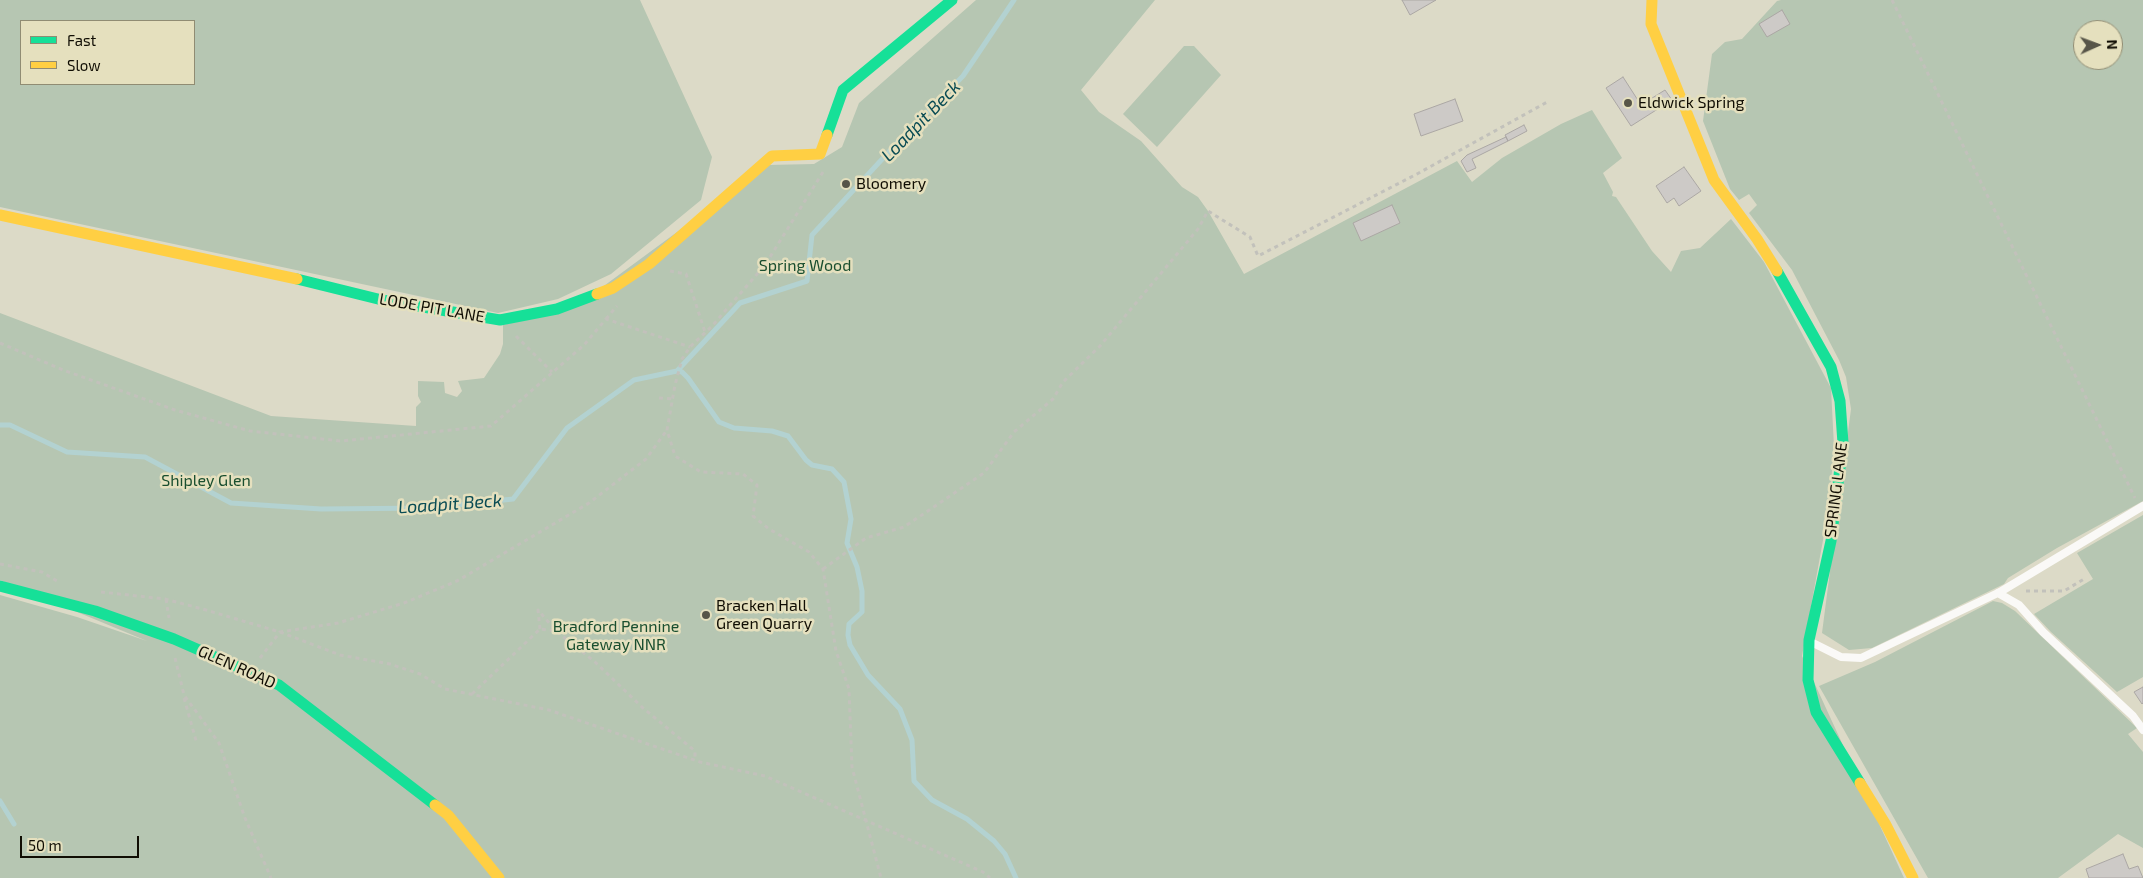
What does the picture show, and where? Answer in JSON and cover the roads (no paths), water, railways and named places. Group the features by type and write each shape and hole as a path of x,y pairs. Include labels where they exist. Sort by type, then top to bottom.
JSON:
{"street":[{"name":"LODE PIT LANE","path":"0,216 297,279 382,300 500,320 557,309 613,288 649,264 772,156 820,154 843,90 952,0"},
{"name":"SPRING LANE","path":"1652,0 1652,24 1714,180 1757,239 1796,302 1831,368 1840,401 1843,443 1831,541 1808,640 1808,680 1816,712 1886,824 1913,878"},
{"name":"GLEN ROAD","path":"0,586 95,611 174,639 279,685 448,815 500,878"}],"lane":[{"path":"1808,640 1841,657 1861,658 1998,593 2142,507"},
{"path":"1998,593 2019,605 2043,632 2133,716 2143,730"}],"waterway":[{"name":"Loadpit Beck","path":"0,425 10,425 67,452 145,457 231,503 321,509 430,508 513,499 567,428 634,380 677,371 740,303 807,281 812,235 898,142 963,76 1014,0"},
{"path":"677,371 682,372 688,378 719,422 734,428 772,431 788,436 812,465 832,469 844,482 851,519 847,543 857,567 862,591 862,612 849,624 848,635 850,645 868,675 900,709 912,740 914,781 932,800 967,819 994,841 1005,854 1016,878"},
{"path":"0,801 14,824"}],"place":[{"name":"Eldwick Spring","path":"1628,103"},
{"name":"Bloomery","path":"846,184"},
{"name":"Bracken Hall Green Quarry","path":"706,615"}],"park label":[{"name":"Spring Wood","path":"805,266"},
{"name":"Shipley Glen","path":"206,481"},
{"name":"Bradford Pennine Gateway NNR","path":"616,636"}]}
